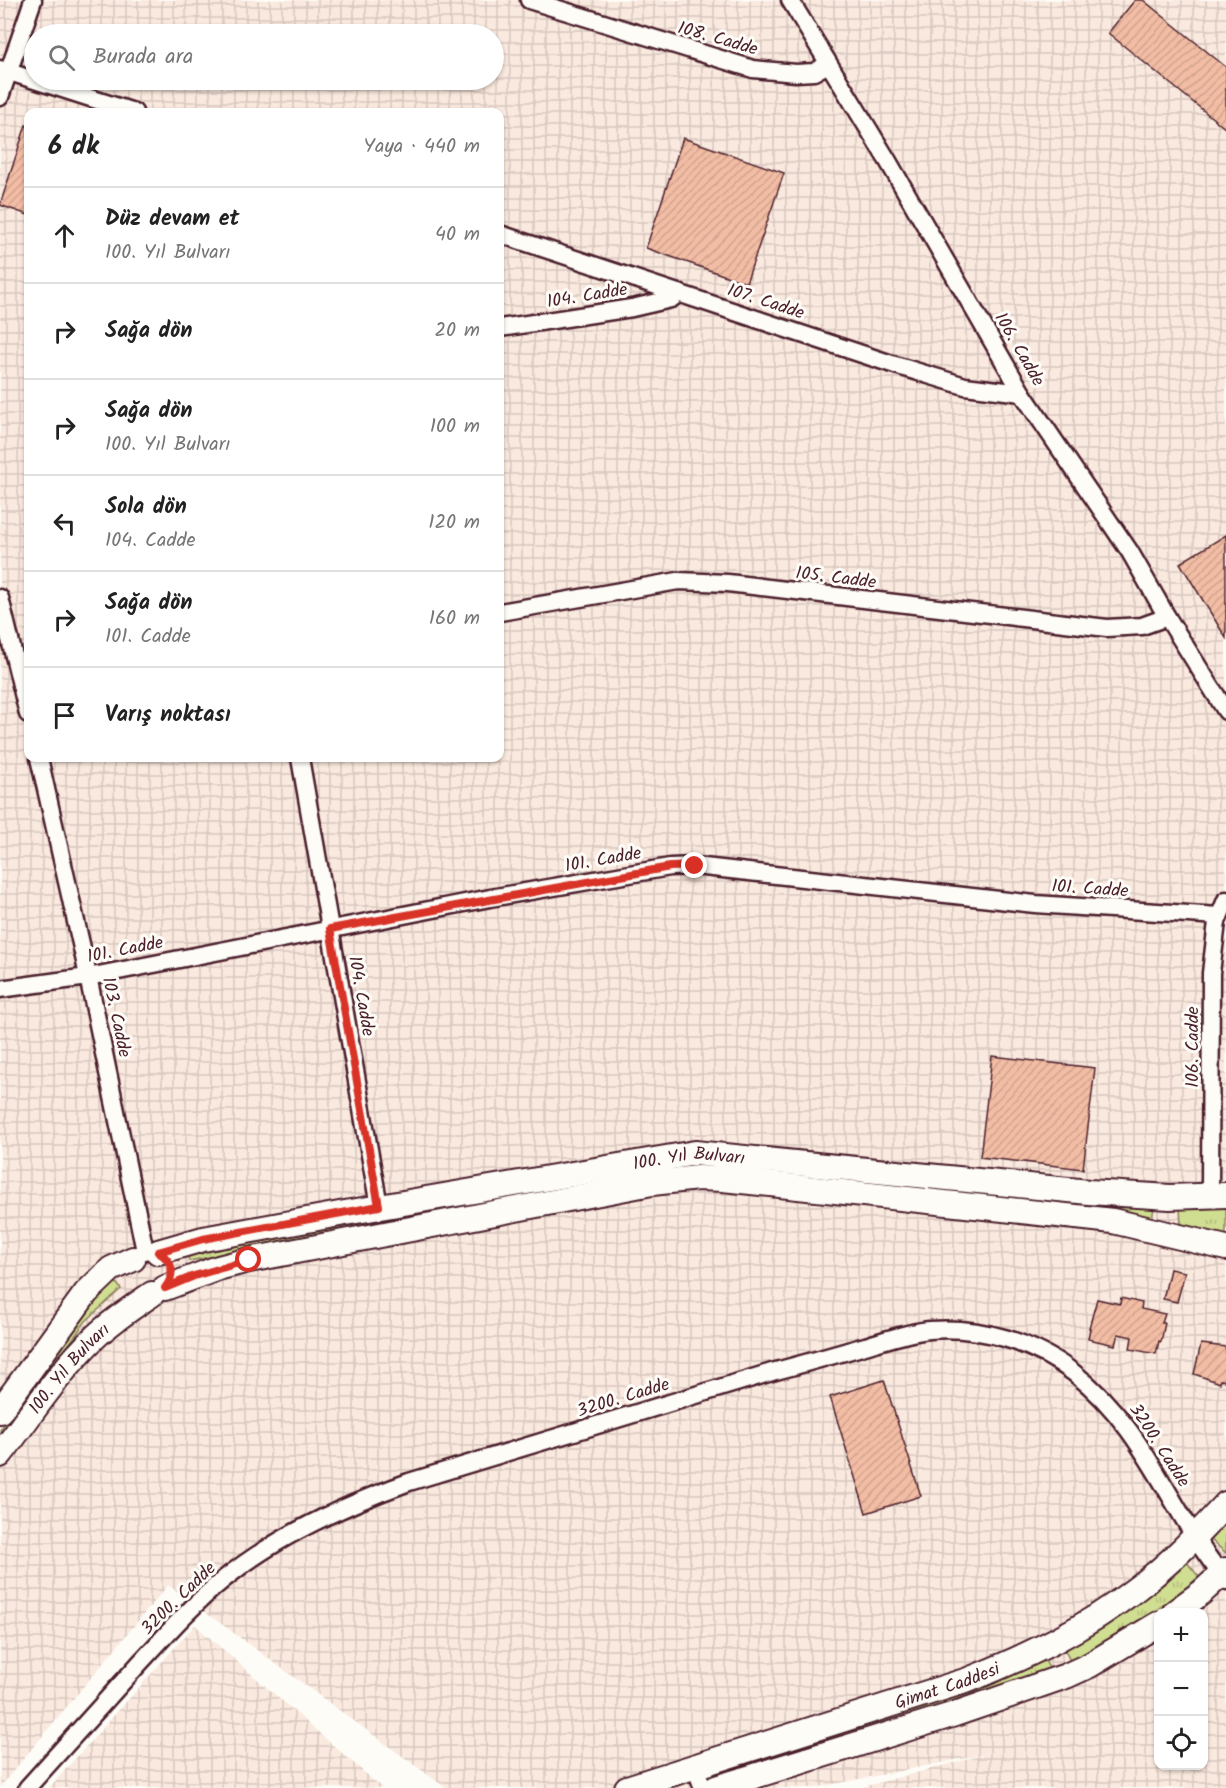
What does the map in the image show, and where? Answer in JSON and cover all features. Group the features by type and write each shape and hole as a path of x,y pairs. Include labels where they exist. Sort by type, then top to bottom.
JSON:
{"main road":[{"name":"100. Yıl Bulvarı","path":"0,1411 86,1293 111,1269 145,1254 203,1239 379,1206 677,1154 695,1153 1089,1192 1170,1197 1218,1195"},
{"name":"100. Yıl Bulvarı","path":"0,1455 70,1364 86,1347 115,1321 159,1291 218,1268 260,1258 630,1187 698,1178 723,1179 1113,1221 1226,1248"},
{"path":"145,1254 169,1262 172,1268 172,1276 159,1291 138,1291 129,1280 128,1273 145,1254"},
{"name":"Gimat Caddesi","path":"627,1788 699,1778 1018,1660 1085,1625 1138,1588 1226,1504"},
{"path":"1180,1608 1224,1575"},
{"name":"Gimat Caddesi","path":"716,1788 955,1714 1066,1676 1098,1661 1154,1626"},
{"path":"1051,1644 1066,1676"}],"street":[{"path":"0,97 4,71 33,0"},
{"name":"108. Cadde","path":"529,0 753,69 787,73 814,72 828,64"},
{"name":"106. Cadde","path":"790,0 888,161 1022,393 1130,552 1167,617 1226,711"},
{"path":"4,71 24,77"},
{"path":"64,90 121,108"},
{"name":"107. Cadde","path":"504,235 965,386 1022,393"},
{"name":"104. Cadde","path":"504,327 632,308 671,299 679,293"},
{"name":"105. Cadde","path":"504,611 660,584 697,581 1107,628 1142,626 1167,617"},
{"path":"0,598 24,697"},
{"name":"103. Cadde","path":"40,762 88,976 145,1254"},
{"name":"104. Cadde","path":"301,762 379,1206"},
{"name":"101. Cadde","path":"0,988 88,976 670,867 695,866 1035,904 1219,916"},
{"name":"106. Cadde","path":"1218,1195 1211,973 1214,939 1219,916 1226,900"},
{"name":"3200. Cadde","path":"27,1788 148,1654 208,1593 226,1577 281,1541 331,1513 370,1495 409,1482 893,1337 929,1330 957,1330 991,1334 1021,1343 1072,1371 1115,1410 1140,1445 1194,1537 1224,1575"}],"shaded area":[{"path":"0,0 1226,0 1226,1788 859,1788 991,1753 814,1788 446,1788 168,1585 0,1787"},
{"path":"195,1625 382,1788 49,1788"}],"green space":[{"path":"682,1164 809,1174 1025,1197 1154,1206 1152,1221 696,1169 380,1224 189,1261 188,1255"},
{"path":"1226,1204 1226,1239 1181,1228 1180,1206"},
{"path":"115,1281 121,1289 86,1321 0,1438 0,1430 93,1300"},
{"path":"1226,1522 1226,1553 1210,1539"},
{"path":"1186,1561 1199,1577 1159,1608 1154,1608 1154,1612 1141,1621 1070,1661 1064,1648"},
{"path":"1044,1659 1050,1670 883,1726 711,1779 709,1772"}],"building":[{"path":"1135,0 1143,0 1226,67 1226,129 1108,33"},
{"path":"24,131 24,214 0,205"},
{"path":"683,138 784,173 746,283 646,248"},
{"path":"1226,535 1226,638 1180,563"},
{"path":"992,1056 1095,1068 1083,1169 980,1157"},
{"path":"1170,1269 1185,1272 1177,1302 1163,1299"},
{"path":"1121,1298 1142,1303 1141,1309 1165,1314 1161,1342 1159,1341 1156,1354 1130,1349 1132,1337 1118,1334 1115,1345 1088,1339 1097,1299 1120,1304"},
{"path":"1201,1344 1226,1347 1226,1381 1220,1380 1220,1383 1194,1374"},
{"path":"884,1380 921,1496 866,1513 830,1397"}],"route":[{"path":"249,1260 218,1268 165,1288 170,1282 172,1268 164,1256 158,1252 203,1239 379,1206 330,929 490,898 670,867 695,866"}]}
